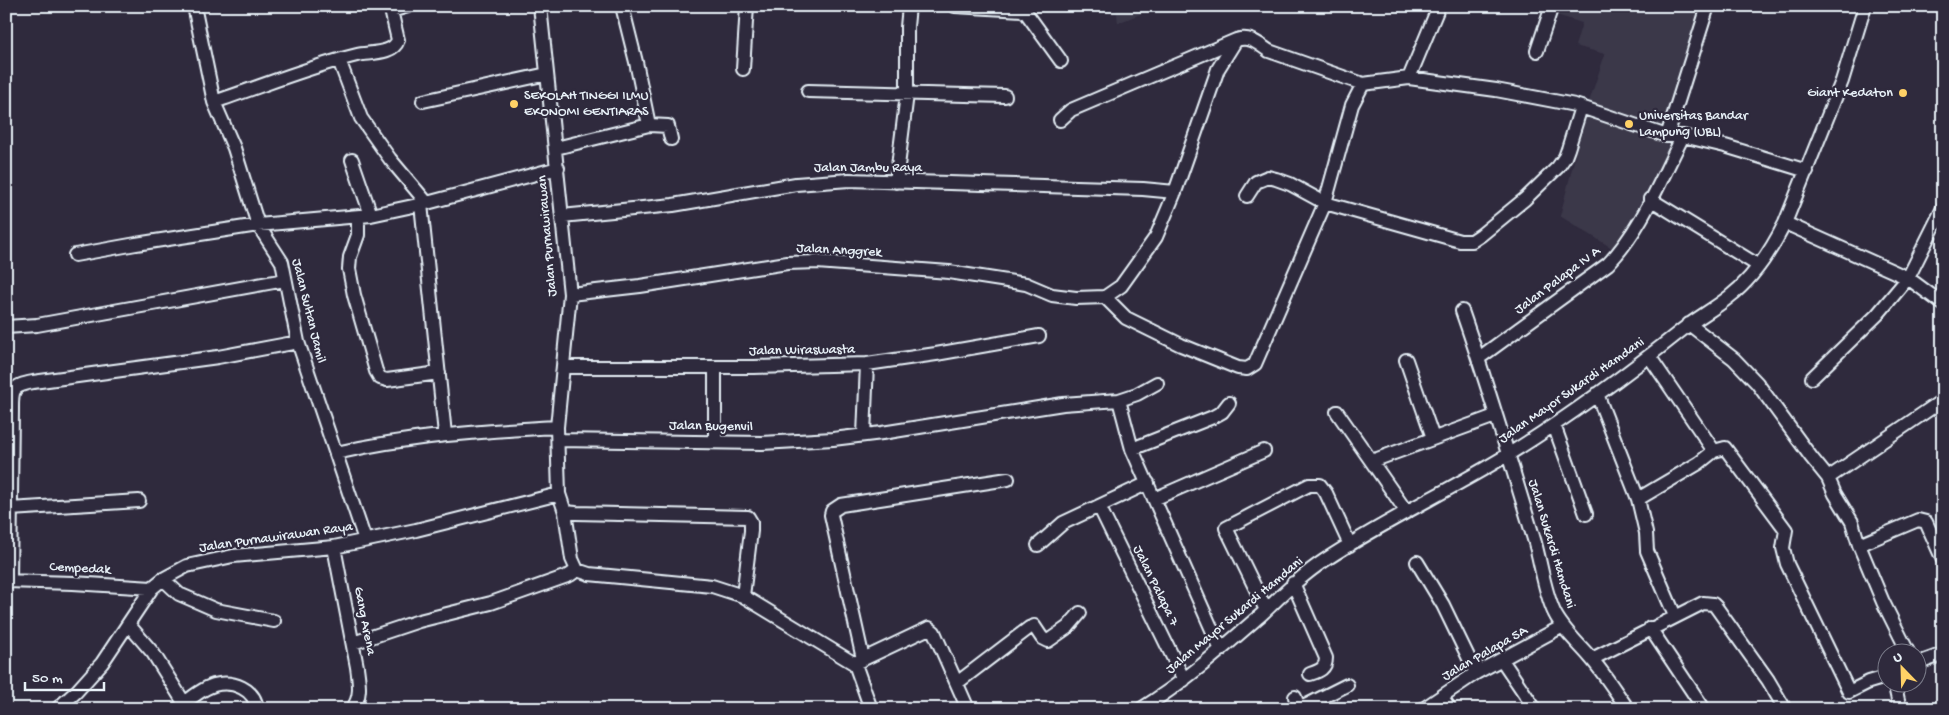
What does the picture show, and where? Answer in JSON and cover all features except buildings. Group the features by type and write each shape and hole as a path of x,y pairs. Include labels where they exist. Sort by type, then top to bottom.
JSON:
{"street":[{"name":"Jalan Sultan Jamil","path":"194,6 214,102 234,148 258,225 270,246 280,257 298,342 365,540"},
{"path":"214,102 308,69 359,54 383,51 394,47 398,40 390,8 408,6"},
{"name":"Jalan Purnawirawan","path":"540,6 570,294 558,434 559,494 565,512 572,559 577,570"},
{"path":"622,6 636,62 648,126"},
{"path":"743,69 747,6"},
{"path":"896,182 907,94 907,27 909,6"},
{"path":"955,6 1022,10 1028,14 1061,61"},
{"path":"1409,78 1440,6"},
{"path":"1537,51 1552,6"},
{"path":"1667,136 1708,6"},
{"name":"Jalan Mayor Sukardi Hamdani","path":"1141,709 1161,703 1184,680 1266,610 1293,583 1324,560 1406,511 1508,454 1554,425 1649,356 1689,324 1728,298 1744,284 1775,243 1785,223 1842,81 1865,6"},
{"path":"1060,120 1071,110 1236,40 1245,38 1269,51 1363,84 1409,78 1496,90 1581,107 1667,136 1683,136 1726,146 1807,171"},
{"path":"1236,40 1218,69 1175,192 1156,237 1121,286 1105,297 1126,318 1181,345 1238,368 1247,369 1255,364 1325,204 1352,105 1363,84"},
{"path":"339,60 361,118 424,204 445,434"},
{"path":"423,100 547,74"},
{"path":"808,91 1005,96"},
{"path":"1247,196 1256,182 1268,177 1290,184 1325,204 1460,241 1472,241 1525,199 1558,167 1568,150 1581,107"},
{"path":"556,148 662,124 668,126 671,139"},
{"name":"Jalan Palapa IV A","path":"1479,358 1608,264 1621,249 1683,136"},
{"path":"352,160 371,215"},
{"path":"75,255 258,225 371,215 424,204 558,168"},
{"name":"Jalan Jambu Raya","path":"562,216 673,205 796,184 849,180 1175,192"},
{"path":"1650,199 1759,266"},
{"path":"1812,378 1877,315 1908,278 1943,208"},
{"path":"358,217 358,235 350,257 349,269 354,295 376,372 380,378 387,380 439,373"},
{"path":"1785,223 1908,278 1943,304"},
{"name":"Jalan Anggrek","path":"570,294 640,286 780,264 817,262 949,272 1026,284 1052,295 1076,298 1105,297"},
{"path":"6,327 37,325 285,280"},
{"name":"Jalan Sukardi Hamdani","path":"1462,311 1479,358 1536,545 1543,578 1554,613 1592,659 1628,709"},
{"path":"1689,324 1734,359 1757,383 1806,452 1828,478 1835,494 1852,522 1859,546 1883,602 1903,642"},
{"name":"Jalan Wiraswasta","path":"563,367 834,366 867,364 1040,336"},
{"path":"8,581 9,461 12,396 14,389 21,384 218,358 298,342"},
{"path":"1649,356 1714,451"},
{"path":"1406,360 1433,438"},
{"path":"864,435 867,364"},
{"path":"715,367 715,442"},
{"name":"Jalan Bugenvil","path":"336,453 445,434 558,434 715,442 800,442 864,435 1063,404 1119,400 1142,392 1157,383"},
{"path":"1597,394 1638,499 1646,533 1647,551 1675,616"},
{"path":"1119,400 1132,449 1221,650"},
{"path":"1828,478 1943,400"},
{"path":"1132,449 1214,417 1222,412 1229,403"},
{"path":"1337,412 1406,511"},
{"path":"1372,461 1496,416"},
{"path":"1554,425 1586,514"},
{"path":"1638,499 1698,463 1714,451 1725,448 1786,530 1783,548 1787,564 1849,692 1876,680"},
{"path":"1154,499 1264,451"},
{"path":"871,709 859,662 831,515 832,511 841,505 1008,479"},
{"path":"1038,545 1063,523 1148,483"},
{"path":"1266,610 1226,528 1309,485 1320,486 1326,493 1350,545"},
{"name":"Jalan Purnawirawan Raya","path":"58,709 92,675 152,588 164,579 198,562 233,556 334,547 433,526 559,494"},
{"path":"10,509 139,500"},
{"name":"Jalan Palapa 7","path":"1099,506 1184,680"},
{"path":"565,512 748,517 751,531 742,596"},
{"path":"1859,546 1918,520 1926,522 1943,560"},
{"name":"Gang Arena","path":"334,547 353,643 359,687 355,705"},
{"path":"1417,562 1443,605 1476,673"},
{"path":"353,643 419,621 491,603 570,575 577,570 589,574 712,586 742,596 859,662"},
{"path":"164,579 179,594 216,610 274,621"},
{"name":"Cempedak","path":"8,581 152,588"},
{"path":"1293,583 1326,658 1324,668 1310,674"},
{"path":"1592,659 1650,628 1703,603 1712,604 1768,680 1785,709"},
{"path":"957,684 1029,628 1034,626 1042,638 1048,641 1068,627 1080,613"},
{"path":"128,624 153,653 183,707 208,688 223,684 246,689 254,697 257,709"},
{"name":"Jalan Palapa 5A","path":"1423,709 1476,673 1563,626"},
{"path":"859,662 929,628 934,632 968,709"},
{"path":"1650,628 1704,709"},
{"path":"1926,660 1943,654"},
{"path":"1502,660 1535,709"},
{"path":"1297,705 1347,685"},
{"path":"1896,692 1900,709"},
{"path":"1442,697 1450,709"}],"shaded area":[{"path":"1116,6 1160,6 1118,23"},
{"name":"Universitas Bandar Lampung (UBL)","path":"1552,6 1712,6 1666,154 1615,250 1560,216 1589,102 1605,54 1575,46 1582,23 1550,13"}],"place":[{"name":"Giant Kedaton","path":"1903,93"},
{"name":"SEKOLAH TINGGI ILMU EKONOMI GENTIARAS","path":"514,104"},
{"name":"Universitas Bandar Lampung (UBL)","path":"1629,124"}]}
